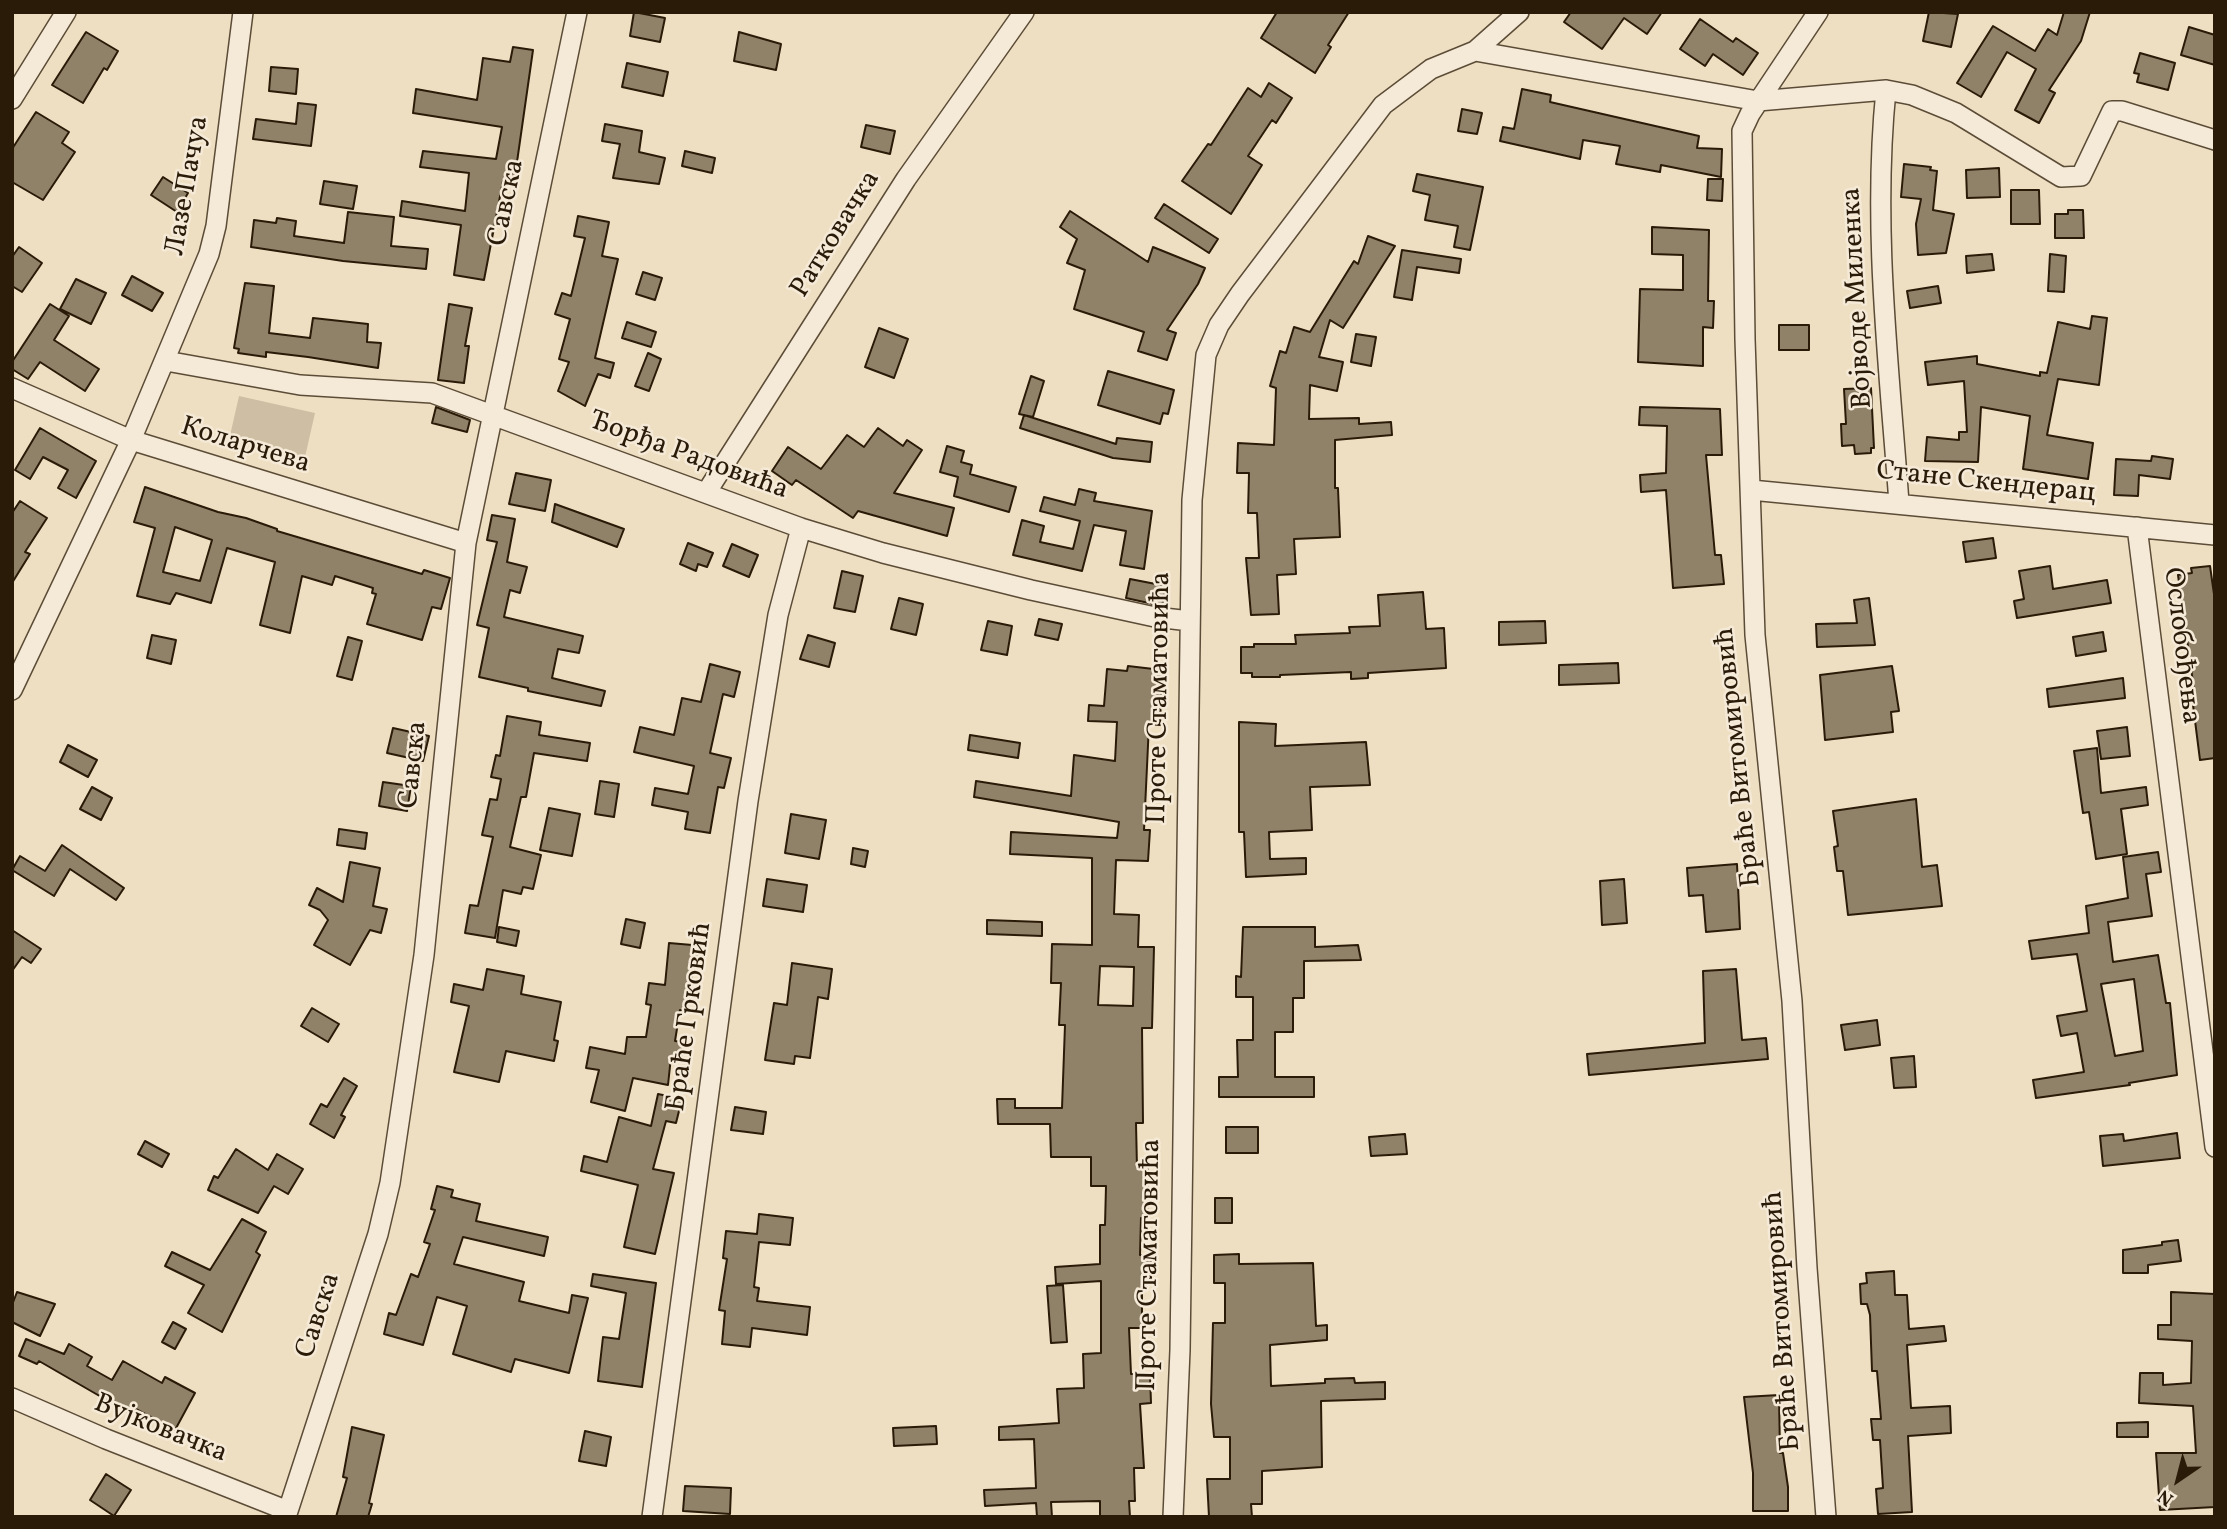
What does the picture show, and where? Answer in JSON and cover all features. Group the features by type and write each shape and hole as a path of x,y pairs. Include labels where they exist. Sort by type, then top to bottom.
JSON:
{"street":[{"path":"12,99 65,12"},
{"name":"Лазе Пачуа","path":"12,690 131,440 214,240 243,12"},
{"name":"Савска","path":"287,1514 377,1234 390,1183 425,955 466,543 577,12"},
{"name":"Ратковачка","path":"706,493 906,178 1024,12"},
{"name":"Проте Стаматовића","path":"1174,1517 1180,1350 1192,500 1201,391 1211,340 1232,304 1284,232 1384,105 1431,69 1475,51 1519,12"},
{"name":"Браће Витомировић","path":"1818,12 1758,101 1742,131 1755,635 1792,1001 1807,1268 1826,1517"},
{"path":"1475,51 1758,101 1872,88 1912,95 1956,113 2061,177 2081,176 2112,111 2122,111 2215,140"},
{"name":"Војводе Миленка","path":"1886,90 1880,181 1884,306 1899,503"},
{"name":"Ђорђа Радовића","path":"166,361 300,385 432,393 801,528 883,553 1031,590 1155,617 1189,621"},
{"name":"Коларчева","path":"12,388 131,440 466,543"},
{"name":"Стане Скендерац","path":"1751,490 2215,535"},
{"name":"Ослобођења","path":"2137,527 2215,1147"},
{"name":"Браће Грковић","path":"652,1517 748,801 778,615 801,528"},
{"name":"Вујковачка","path":"12,1398 287,1514"}],"shaded area":[{"path":"239,396 315,413 305,457 229,440"}],"building":[{"path":"634,12 665,18 660,42 630,36"},
{"path":"1277,12 1349,12 1328,45 1331,47 1315,73 1261,38"},
{"path":"1571,12 1662,12 1647,34 1624,18 1602,49 1564,22"},
{"path":"1929,12 1958,14 1951,47 1923,41"},
{"path":"2064,12 2090,12 2081,41 2049,90 2055,93 2039,123 2015,110 2036,69 2007,52 1981,97 1957,83 1993,26 2035,51 2048,29 2057,35"},
{"path":"1700,19 1733,42 1736,38 1758,53 1743,75 1713,54 1705,66 1680,49"},
{"path":"2189,27 2215,35 2215,65 2181,55"},
{"path":"86,32 118,51 107,70 104,68 83,103 52,85"},
{"path":"739,32 781,44 776,70 734,61"},
{"path":"513,47 533,50 514,183 503,181 484,280 454,275 461,225 400,216 402,201 465,211 469,173 420,167 423,151 496,159 502,127 413,113 416,89 477,100 483,58 510,62"},
{"path":"2140,53 2175,63 2168,90 2137,82 2139,74 2134,73"},
{"path":"627,63 668,72 663,96 622,87"},
{"path":"271,67 298,69 296,94 269,91"},
{"path":"1269,83 1292,98 1276,123 1272,120 1248,156 1262,165 1231,214 1182,181 1208,144 1211,145 1248,88 1261,97"},
{"path":"1522,89 1551,95 1550,102 1699,136 1697,148 1722,149 1721,177 1661,165 1660,172 1616,164 1620,146 1583,140 1580,159 1500,141 1503,127 1514,129"},
{"path":"298,103 316,105 311,146 253,139 256,119 296,124"},
{"path":"1462,109 1482,113 1477,134 1458,131"},
{"path":"36,112 69,132 62,143 75,152 43,200 12,182 12,149"},
{"path":"605,124 642,131 639,152 665,158 659,184 613,178 620,144 602,141"},
{"path":"866,125 895,131 890,154 861,147"},
{"path":"685,151 715,158 712,173 682,166"},
{"path":"1904,164 1931,167 1930,170 1937,171 1933,210 1954,214 1946,253 1918,255 1916,224 1921,199 1901,197"},
{"path":"1999,168 2000,197 1967,198 1966,170"},
{"path":"1417,174 1483,187 1470,250 1454,247 1458,226 1425,220 1430,195 1413,191"},
{"path":"163,177 188,193 177,212 151,195"},
{"path":"1708,179 1723,179 1722,201 1707,200"},
{"path":"324,181 357,186 353,209 320,204"},
{"path":"2011,190 2039,190 2040,224 2011,224"},
{"path":"1164,204 1218,239 1209,253 1155,218"},
{"path":"2068,210 2083,210 2084,238 2055,238 2055,214 2068,214"},
{"path":"1070,211 1148,262 1153,247 1205,268 1198,284 1167,330 1176,333 1167,360 1138,351 1144,332 1074,309 1085,270 1067,263 1077,239 1060,227"},
{"path":"348,212 394,217 391,246 428,249 426,269 343,261 251,247 254,220 276,223 277,218 296,221 294,236 344,243"},
{"path":"578,216 609,222 602,256 618,259 595,358 614,363 610,378 598,374 585,406 558,391 569,362 559,359 570,319 555,314 562,293 571,296 585,238 574,236"},
{"path":"1652,227 1709,230 1708,301 1714,301 1713,328 1703,327 1703,366 1638,362 1640,289 1683,290 1683,255 1652,254"},
{"path":"1368,236 1395,246 1343,328 1330,320 1319,357 1343,362 1337,391 1310,385 1309,419 1359,418 1359,424 1391,422 1392,435 1335,440 1335,488 1338,488 1340,537 1294,539 1296,574 1277,575 1279,614 1251,615 1246,558 1259,558 1257,513 1248,513 1249,473 1237,473 1238,443 1274,445 1276,388 1270,386 1280,351 1286,353 1294,327 1310,332 1354,261 1358,264"},
{"path":"19,247 42,263 22,292 12,286 12,257"},
{"path":"1402,250 1461,259 1459,273 1417,267 1412,300 1394,297"},
{"path":"1992,254 1994,270 1967,273 1966,256"},
{"path":"2050,254 2066,256 2064,292 2048,291"},
{"path":"643,272 662,278 655,300 636,294"},
{"path":"132,276 163,293 152,311 122,295"},
{"path":"76,279 106,293 91,324 60,309"},
{"path":"245,283 274,286 269,333 310,338 313,318 368,324 367,342 381,343 378,368 266,352 266,357 238,353 239,349 234,348"},
{"path":"1938,286 1941,303 1910,308 1907,291"},
{"path":"50,304 69,316 54,340 99,369 85,391 40,362 28,379 12,369 12,362"},
{"path":"449,304 472,308 465,346 469,346 464,383 438,380"},
{"path":"2092,316 2107,318 2099,385 2058,379 2047,435 2093,443 2088,479 2023,469 2030,416 1981,407 1978,462 1925,461 1927,437 1959,440 1959,432 1967,432 1964,381 1928,385 1925,362 1977,356 1977,364 2040,376 2040,372 2047,373 2058,322 2090,329"},
{"path":"627,322 656,332 651,347 622,338"},
{"path":"1779,325 1809,325 1809,350 1779,350"},
{"path":"879,328 908,339 894,378 865,367"},
{"path":"1356,334 1376,337 1371,366 1351,362"},
{"path":"648,353 661,359 649,391 635,386"},
{"path":"1108,371 1174,390 1168,414 1163,413 1160,424 1098,405"},
{"path":"1031,376 1044,381 1033,417 1019,414"},
{"path":"1871,388 1874,448 1871,448 1871,453 1855,454 1854,445 1842,446 1841,424 1846,424 1844,389"},
{"path":"436,407 470,420 467,432 432,423"},
{"path":"1640,407 1720,409 1722,455 1706,455 1715,555 1721,555 1724,584 1673,588 1666,490 1641,492 1640,475 1666,473 1667,426 1639,425"},
{"path":"1024,415 1116,444 1117,438 1152,442 1150,462 1113,458 1020,428"},
{"path":"40,428 96,461 76,498 58,488 68,470 43,457 30,479 15,470"},
{"path":"878,428 903,446 907,440 922,450 894,493 954,508 947,536 858,511 853,518 796,480 792,485 772,471 788,447 821,469 847,435 864,447"},
{"path":"947,446 964,451 961,462 972,465 970,474 1016,487 1009,512 954,496 958,477 940,472"},
{"path":"2152,456 2173,459 2170,479 2139,475 2138,496 2114,495 2116,459 2151,461"},
{"path":"516,473 551,480 545,511 509,504"},
{"path":"145,487 218,512 246,518 277,531 422,574 424,570 450,578 441,609 432,607 422,640 367,624 376,594 372,593 373,588 335,576 332,585 302,576 290,633 260,625 275,562 227,548 211,603 176,593 170,604 137,596 155,528 134,522","holes":["175,527 212,540 200,581 163,572"]},
{"path":"1079,489 1096,493 1094,501 1152,511 1144,569 1120,565 1126,531 1094,525 1082,571 1013,555 1022,520 1044,526 1040,542 1073,549 1080,521 1040,511 1044,497 1075,505"},
{"path":"20,501 47,518 25,552 30,554 12,583 12,513"},
{"path":"555,504 624,529 617,547 552,522"},
{"path":"492,515 515,519 507,562 527,567 520,593 510,590 504,617 583,636 579,653 558,649 552,678 605,691 601,706 528,691 528,688 479,677 489,628 477,625 497,542 487,540"},
{"path":"1993,538 1996,558 1966,562 1963,542"},
{"path":"688,543 713,553 707,567 698,564 696,571 680,564"},
{"path":"732,544 758,555 749,577 723,566"},
{"path":"2050,566 2053,589 2107,580 2111,603 2017,618 2014,601 2024,599 2019,571"},
{"path":"2210,566 2215,601 2215,758 2200,760 2192,697 2195,697 2178,575 2192,573 2191,568"},
{"path":"842,571 863,576 855,612 834,608"},
{"path":"1130,579 1166,586 1162,606 1126,598"},
{"path":"1423,592 1426,629 1444,628 1446,668 1368,673 1368,678 1351,679 1351,672 1280,677 1252,677 1252,673 1241,673 1241,647 1254,647 1254,644 1296,644 1295,635 1350,633 1349,627 1380,626 1378,595"},
{"path":"899,598 923,604 916,635 891,629"},
{"path":"1869,598 1875,645 1817,647 1816,624 1857,623 1854,600"},
{"path":"1039,619 1062,624 1058,640 1035,635"},
{"path":"988,621 1012,626 1007,655 981,650"},
{"path":"1545,621 1546,643 1499,645 1499,622"},
{"path":"2103,632 2106,651 2076,656 2073,637"},
{"path":"152,635 176,640 171,664 147,658"},
{"path":"808,635 835,643 829,667 800,659"},
{"path":"348,637 362,641 352,680 337,676"},
{"path":"1618,663 1619,683 1559,685 1559,665"},
{"path":"710,664 740,672 734,697 723,694 710,753 731,758 724,788 718,787 710,833 685,829 688,812 652,805 655,788 688,794 694,766 634,752 640,727 674,735 682,698 701,702"},
{"path":"1128,666 1162,670 1160,725 1149,724 1144,830 1150,830 1148,861 1116,860 1114,914 1139,915 1138,947 1154,947 1152,1028 1142,1028 1143,1123 1136,1123 1137,1168 1148,1168 1147,1219 1141,1218 1140,1255 1151,1255 1151,1279 1142,1279 1142,1328 1129,1328 1131,1374 1150,1374 1151,1403 1140,1404 1144,1468 1134,1468 1135,1501 1129,1501 1130,1517 1100,1517 1100,1501 1051,1502 1052,1517 1037,1517 1036,1503 985,1506 984,1490 1036,1488 1034,1439 999,1440 999,1427 1059,1423 1057,1389 1084,1388 1083,1354 1101,1353 1101,1281 1056,1284 1055,1267 1100,1264 1100,1225 1105,1225 1106,1186 1091,1186 1091,1157 1051,1157 1050,1124 998,1124 997,1099 1015,1099 1015,1108 1062,1108 1065,1025 1059,1025 1061,983 1051,983 1052,944 1092,945 1092,858 1010,854 1011,832 1117,838 1119,822 974,797 976,781 1071,796 1074,755 1115,761 1117,722 1088,721 1089,705 1104,706 1107,669 1127,671","holes":["1100,966 1134,967 1133,1006 1098,1005"]},
{"path":"1892,666 1899,711 1891,712 1893,732 1825,740 1820,675"},
{"path":"2123,678 2125,698 2049,707 2047,689"},
{"path":"507,716 541,722 539,735 590,743 587,761 534,753 526,797 521,797 510,847 541,855 533,889 523,887 521,894 503,890 495,938 465,933 470,905 478,906 493,837 482,835 490,799 497,800 501,779 491,777 496,755 500,756"},
{"path":"1239,722 1276,724 1275,746 1366,742 1370,785 1310,787 1312,830 1269,832 1270,859 1306,858 1306,874 1246,877 1244,832 1239,832"},
{"path":"2127,727 2130,756 2101,759 2097,731"},
{"path":"393,728 429,736 423,761 387,753"},
{"path":"970,735 1020,743 1018,758 968,750"},
{"path":"68,745 97,760 88,777 60,762"},
{"path":"2097,748 2101,793 2146,787 2148,805 2121,809 2127,854 2096,859 2089,812 2083,813 2074,751"},
{"path":"600,781 619,784 614,817 595,814"},
{"path":"383,782 411,786 407,811 379,806"},
{"path":"92,787 112,798 101,820 80,809"},
{"path":"1916,799 1922,867 1937,865 1942,906 1848,915 1843,871 1837,871 1834,847 1838,846 1833,811"},
{"path":"549,808 580,814 572,856 540,850"},
{"path":"791,814 826,820 819,859 785,853"},
{"path":"339,829 367,833 365,849 337,845"},
{"path":"62,845 124,888 116,900 70,869 54,896 12,870 20,856 45,871"},
{"path":"853,848 868,851 865,867 851,864"},
{"path":"2158,852 2161,872 2146,874 2152,916 2108,922 2113,962 2158,955 2166,1003 2170,1003 2177,1075 2129,1083 2130,1085 2036,1098 2033,1080 2084,1072 2077,1033 2061,1036 2057,1016 2087,1011 2077,954 2032,959 2029,941 2089,933 2086,906 2128,898 2123,857","holes":["2134,979 2143,1051 2115,1056 2101,984"]},
{"path":"350,862 380,868 373,906 387,909 381,933 370,930 350,965 314,945 328,920 320,910 309,905 317,888 343,902"},
{"path":"1737,864 1740,929 1706,932 1703,895 1689,896 1687,868"},
{"path":"767,879 807,885 803,912 763,906"},
{"path":"1624,879 1627,923 1602,925 1600,881"},
{"path":"626,919 645,923 640,948 621,944"},
{"path":"987,920 1042,922 1042,936 987,934"},
{"path":"499,927 519,931 516,946 497,942"},
{"path":"1243,927 1315,927 1315,947 1358,945 1361,960 1304,961 1304,998 1293,998 1293,1032 1275,1032 1275,1077 1314,1077 1314,1097 1219,1097 1219,1077 1238,1077 1237,1040 1253,1040 1253,997 1236,997 1236,976 1241,977"},
{"path":"12,930 41,949 31,963 22,957 12,971"},
{"path":"669,943 704,946 701,974 692,973 687,1012 680,1010 675,1041 683,1042 681,1058 671,1057 668,1085 633,1078 625,1111 591,1102 599,1070 586,1068 590,1047 625,1054 627,1037 646,1037 651,1005 646,1004 649,983 665,985"},
{"path":"792,963 832,969 828,999 818,997 810,1058 795,1056 794,1064 765,1060 774,1003 787,1005"},
{"path":"487,969 524,976 521,994 561,1002 554,1040 558,1041 554,1061 506,1051 499,1082 454,1072 469,1006 451,1002 454,984 483,990"},
{"path":"1736,969 1742,1040 1766,1038 1768,1059 1589,1075 1587,1054 1705,1043 1703,971"},
{"path":"312,1008 339,1024 328,1042 301,1026"},
{"path":"1877,1020 1880,1045 1845,1050 1841,1025"},
{"path":"1914,1056 1916,1087 1894,1088 1891,1058"},
{"path":"344,1078 357,1086 341,1115 345,1117 334,1138 310,1124 321,1104 327,1107"},
{"path":"658,1094 682,1099 676,1123 666,1121 653,1169 674,1173 655,1254 624,1247 638,1185 581,1171 584,1156 607,1162 619,1117 651,1126"},
{"path":"735,1107 766,1112 763,1134 731,1130"},
{"path":"1226,1127 1258,1127 1258,1153 1226,1153"},
{"path":"2177,1133 2180,1158 2103,1166 2100,1136 2123,1134 2124,1141"},
{"path":"1405,1134 1407,1154 1371,1156 1369,1137"},
{"path":"145,1141 169,1154 162,1167 138,1154"},
{"path":"236,1149 268,1170 277,1154 303,1169 288,1194 274,1186 258,1213 208,1190 214,1176 218,1178"},
{"path":"437,1186 453,1190 451,1197 480,1204 476,1221 548,1237 544,1256 463,1237 454,1264 524,1282 519,1301 569,1313 572,1295 588,1298 569,1373 515,1359 511,1372 453,1354 467,1306 437,1297 423,1345 384,1334 389,1313 396,1315 411,1274 418,1277 430,1244 424,1242 435,1210 431,1209"},
{"path":"1215,1198 1232,1198 1232,1223 1215,1223"},
{"path":"759,1214 793,1218 790,1245 759,1242 754,1287 759,1288 757,1301 810,1307 807,1335 752,1328 750,1347 722,1344 725,1311 719,1310 727,1259 723,1258 726,1231 757,1234"},
{"path":"242,1219 266,1232 256,1252 260,1255 222,1332 188,1313 204,1285 165,1266 172,1252 210,1270"},
{"path":"2178,1240 2181,1261 2148,1265 2148,1273 2123,1273 2123,1250"},
{"path":"1239,1254 1239,1264 1313,1263 1316,1326 1327,1325 1327,1340 1270,1345 1271,1386 1325,1383 1325,1379 1354,1378 1355,1383 1385,1382 1385,1399 1321,1401 1322,1467 1262,1471 1262,1504 1251,1504 1252,1517 1209,1517 1207,1479 1230,1479 1230,1437 1214,1437 1211,1404 1213,1323 1225,1323 1225,1283 1214,1283 1214,1255"},
{"path":"1894,1271 1895,1295 1907,1295 1909,1329 1944,1326 1946,1341 1907,1345 1911,1408 1950,1406 1951,1433 1908,1436 1912,1512 1878,1514 1876,1489 1883,1488 1880,1440 1873,1440 1871,1419 1881,1419 1877,1371 1872,1371 1870,1315 1867,1304 1861,1304 1860,1284 1867,1283 1866,1273"},
{"path":"593,1274 656,1283 642,1387 598,1381 603,1337 619,1339 626,1293 591,1286"},
{"path":"1063,1285 1067,1342 1051,1343 1047,1286"},
{"path":"17,1292 55,1304 40,1336 12,1322 12,1305"},
{"path":"2171,1292 2215,1294 2215,1507 2160,1510 2156,1453 2196,1453 2193,1406 2139,1403 2140,1373 2163,1373 2163,1385 2191,1383 2192,1341 2158,1339 2158,1325 2171,1325"},
{"path":"173,1322 186,1329 175,1349 162,1342"},
{"path":"26,1339 64,1354 69,1344 92,1357 87,1366 112,1380 123,1361 162,1383 165,1377 195,1393 175,1430 132,1407 129,1413 39,1361 37,1364 19,1356"},
{"path":"1779,1395 1780,1453 1783,1453 1788,1487 1788,1511 1753,1511 1753,1473 1744,1397"},
{"path":"2148,1422 2148,1437 2117,1437 2117,1423"},
{"path":"936,1426 937,1444 894,1446 893,1428"},
{"path":"352,1427 384,1435 369,1503 372,1504 368,1517 336,1517 347,1478 343,1477"},
{"path":"585,1431 611,1437 606,1466 579,1461"},
{"path":"106,1474 131,1490 114,1516 90,1500"},
{"path":"685,1486 731,1488 730,1514 683,1511"}]}
